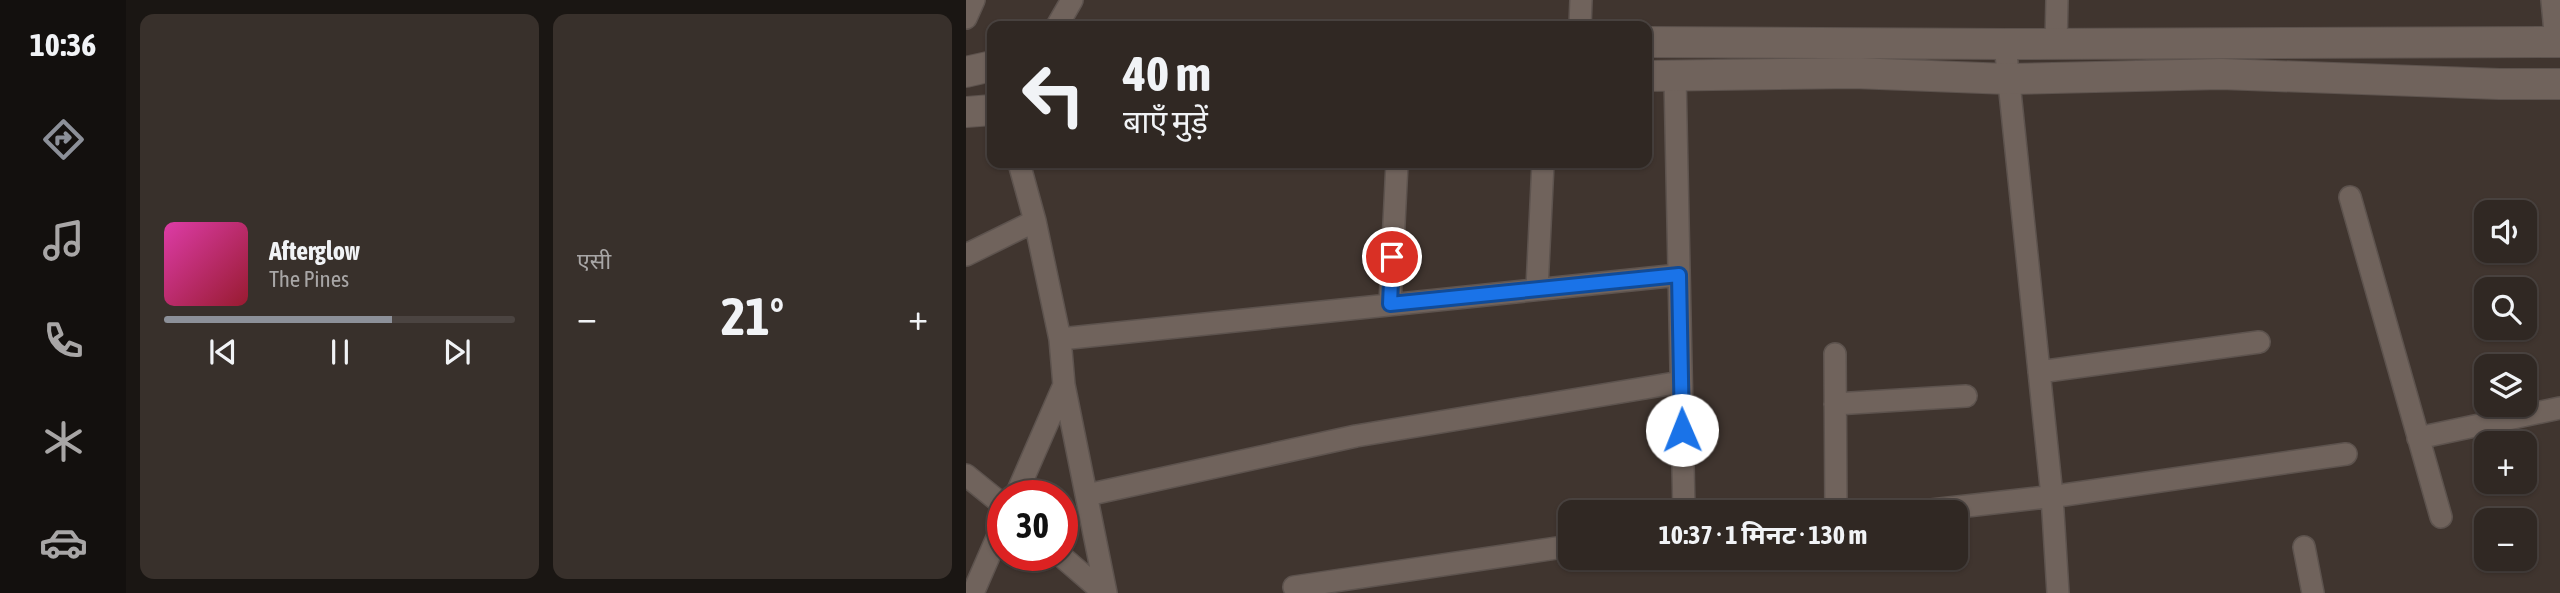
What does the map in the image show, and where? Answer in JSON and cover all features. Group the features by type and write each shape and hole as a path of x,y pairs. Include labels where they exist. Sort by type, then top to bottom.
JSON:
{"street":[{"path":"966,18 974,0"},
{"path":"1060,21 1072,0"},
{"path":"1580,21 1581,0"},
{"path":"2056,44 2057,0"},
{"path":"1652,42 2558,42 2552,0"},
{"path":"2004,44 2053,496 2058,593"},
{"path":"966,72 987,67"},
{"path":"1684,500 1679,275 1661,76 1854,73 2008,79 2221,74 2499,85 2560,84"},
{"path":"966,112 987,110"},
{"path":"1019,168 1035,221 1060,339 1064,385 1105,593"},
{"path":"1390,304 1397,168"},
{"path":"1537,288 1544,168"},
{"path":"2350,197 2441,517"},
{"path":"966,255 1035,221"},
{"path":"1060,339 1679,275"},
{"path":"2039,372 2259,342"},
{"path":"1835,354 1836,500"},
{"path":"1087,495 1356,436 1681,382"},
{"path":"1023,480 1064,385"},
{"path":"1835,404 1966,396"},
{"path":"2418,438 2560,408"},
{"path":"1968,506 2346,454"},
{"path":"966,475 987,492"},
{"path":"1294,587 1385,583 1558,548"},
{"path":"2304,548 2313,593"},
{"path":"973,593 987,561"},
{"path":"1078,570 1105,593"}],"route":[{"path":"1392,257 1390,304 1679,275 1682,430"}]}
